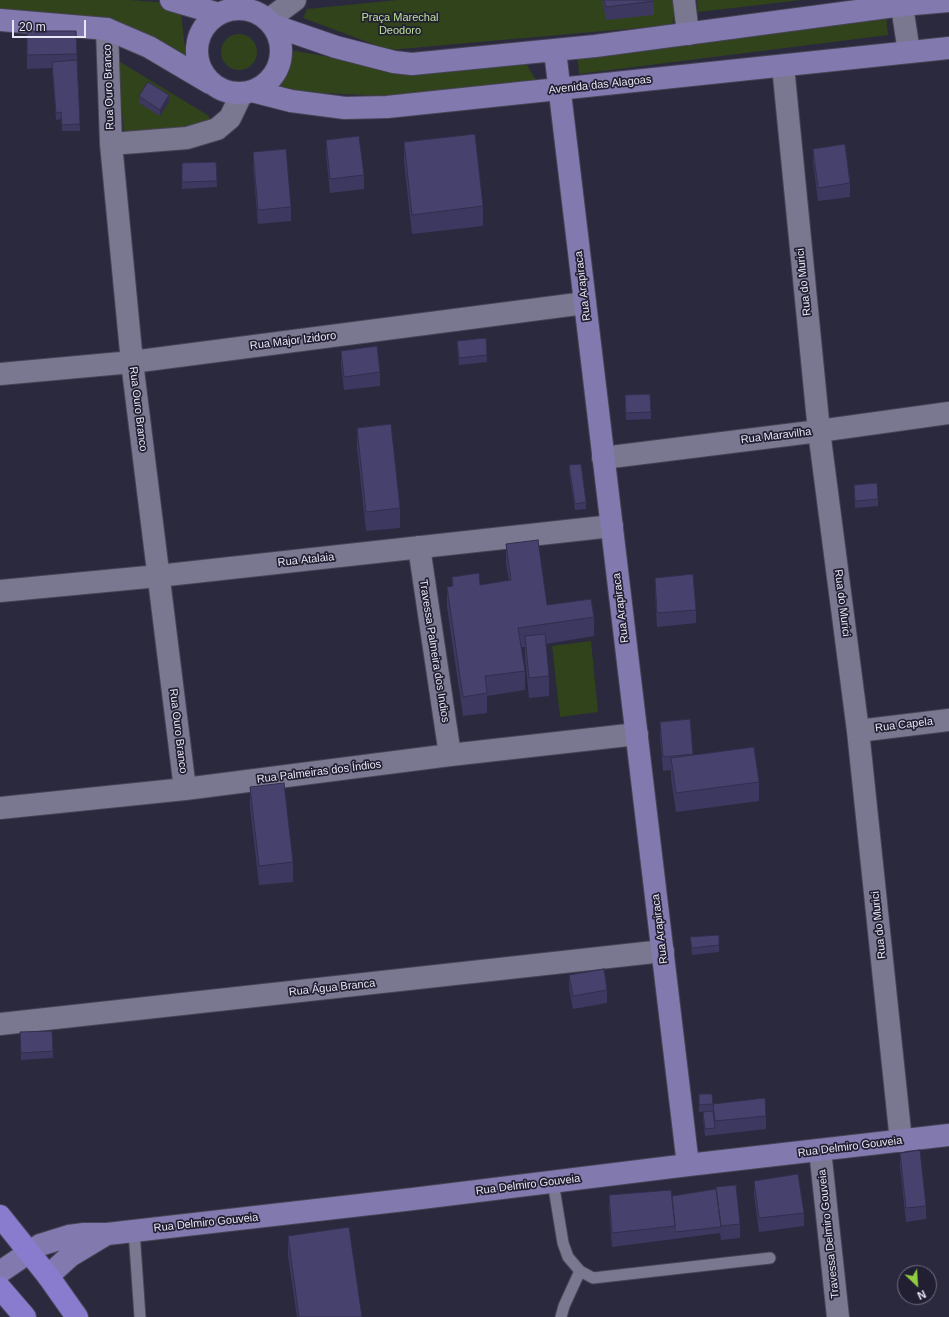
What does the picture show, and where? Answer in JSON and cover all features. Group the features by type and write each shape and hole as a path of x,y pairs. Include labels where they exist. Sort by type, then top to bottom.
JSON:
{"main road":[{"path":"0,1216 48,1276 78,1317"},
{"path":"0,1288 25,1317"}],"street":[{"path":"171,0 220,9 252,10 336,47 394,62 412,64 555,51 688,34 901,3 949,1"},
{"path":"265,15 295,0"},
{"path":"684,0 688,34"},
{"path":"901,3 909,52"},
{"path":"211,84 201,70 196,54 198,37 208,22 220,9"},
{"path":"0,20 107,28 149,47 221,89 231,92 247,92 264,84 273,75 279,62 281,49 278,36 265,15"},
{"name":"Rua Ouro Branco","path":"107,28 111,144 132,362 185,789"},
{"name":"Avenida das Alagoas","path":"247,92 291,101 345,108 417,104 949,48"},
{"name":"Rua Arapiraca","path":"555,51 688,1165"},
{"name":"Rua do Murici","path":"783,66 819,431 858,731 902,1141"},
{"path":"111,144 187,138 218,129 230,118 247,92"},
{"name":"Rua Major Izidoro","path":"0,374 132,362 585,303"},
{"name":"Rua Maravilha","path":"603,458 949,413"},
{"name":"Rua Atalaia","path":"0,591 158,576 612,526"},
{"name":"Travessa Palmeira dos Indios","path":"418,547 450,756"},
{"name":"Rua Capela","path":"858,731 949,720"},
{"name":"Rua Palmeiras dos Índios","path":"0,808 185,789 637,734"},
{"name":"Rua Água Branca","path":"0,1024 663,951"},
{"name":"Rua Delmiro Gouveia","path":"0,1272 40,1245 68,1236 134,1231 949,1135"},
{"name":"Travessa Delmiro Gouveia","path":"820,1150 838,1317"},
{"name":"Rua Delmiro Gouveia","path":"48,1276 70,1256 107,1234"}],"lane":[{"path":"553,1182 563,1243 568,1257 580,1271 593,1278 770,1258"},
{"path":"134,1231 140,1317"},
{"path":"561,1317 564,1306 580,1271"}],"green space":[{"path":"0,0 130,0 180,4 186,57 0,16"},
{"name":"Praça Marechal Deodoro","path":"398,0 675,0 676,9 672,25 389,50 303,18 307,9"},
{"path":"697,0 802,0 698,12"},
{"path":"886,15 888,35 579,74 577,54"},
{"path":"243,34 252,39 256,45 256,59 252,65 243,70 235,70 226,65 222,59 221,48 226,39 232,35"},
{"path":"290,50 404,70 523,59 537,81 387,96 277,91"},
{"path":"117,60 209,116 209,125 124,132"},
{"path":"591,641 598,712 560,717 552,646"}],"building":[{"path":"604,0 654,0 654,1 606,7"},
{"path":"27,31 76,31 77,54 27,55"},
{"path":"77,60 80,124 62,125 61,112 56,113 52,62"},
{"path":"148,82 169,95 160,110 139,96"},
{"path":"475,134 483,206 412,215 404,142"},
{"path":"359,136 364,175 330,179 326,140"},
{"path":"845,144 850,183 818,188 813,149"},
{"path":"286,149 291,207 258,210 253,152"},
{"path":"216,162 217,181 182,182 182,163"},
{"path":"486,338 487,355 459,358 457,341"},
{"path":"377,346 380,372 344,377 341,351"},
{"path":"650,394 651,412 626,413 625,395"},
{"path":"391,424 400,508 366,512 357,428"},
{"path":"581,464 586,502 575,504 569,465"},
{"path":"877,483 878,499 855,501 854,485"},
{"path":"538,540 547,605 591,599 594,617 518,628 525,671 485,676 487,693 463,697 447,587 453,586 452,577 479,573 480,585 511,580 506,544"},
{"path":"693,574 696,610 657,613 655,578"},
{"path":"545,634 549,676 529,678 525,636"},
{"path":"690,719 693,754 663,757 660,722"},
{"path":"754,747 759,782 676,793 671,758"},
{"path":"284,783 293,862 259,866 250,787"},
{"path":"719,935 719,945 692,948 690,937"},
{"path":"604,969 607,990 573,996 569,975"},
{"path":"52,1031 53,1051 21,1053 20,1032"},
{"path":"699,1094 712,1094 713,1104 699,1105"},
{"path":"765,1098 766,1116 715,1121 713,1104"},
{"path":"713,1111 715,1128 705,1129 703,1112"},
{"path":"920,1150 926,1206 906,1208 900,1153"},
{"path":"798,1174 804,1213 759,1218 754,1181"},
{"path":"736,1185 740,1224 721,1226 716,1187"},
{"path":"716,1189 721,1227 675,1232 672,1196"},
{"path":"671,1190 675,1226 612,1233 609,1195"},
{"path":"349,1227 362,1317 299,1317 288,1236"}]}
